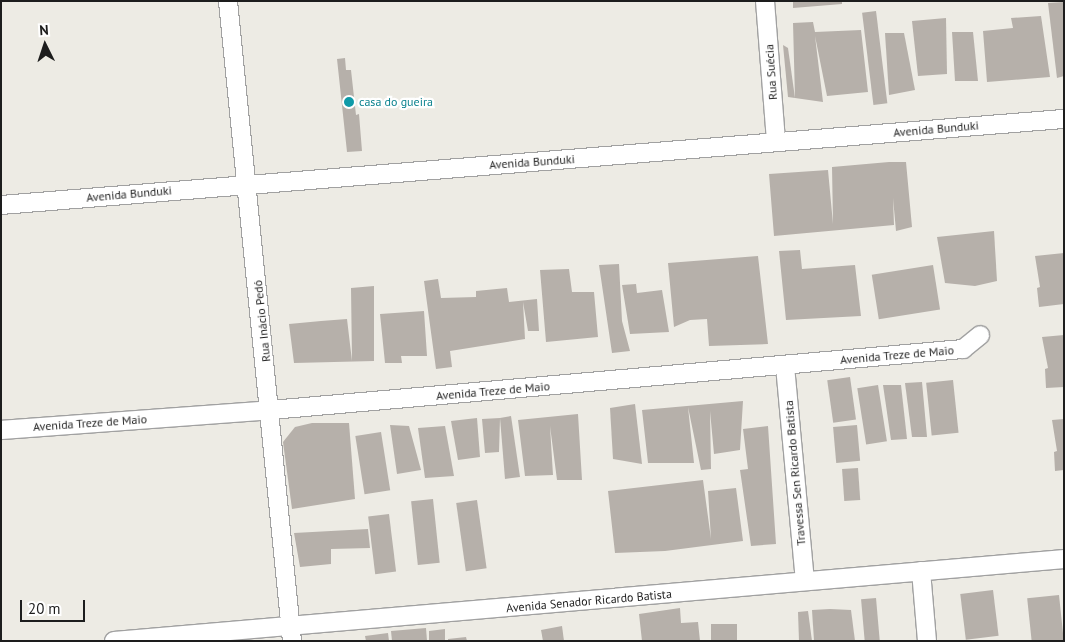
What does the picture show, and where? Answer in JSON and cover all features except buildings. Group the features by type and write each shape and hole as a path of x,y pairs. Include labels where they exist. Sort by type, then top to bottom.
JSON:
{"street":[{"name":"Rua Inácio Pedó","path":"228,1 271,410 291,634"},
{"name":"Rua Suécia","path":"765,1 776,142"},
{"name":"Avenida Bunduki","path":"1,205 1064,119"},
{"name":"Avenida Treze de Maio","path":"1,430 271,410 963,349 980,335"},
{"name":"Travessa Sen Ricardo Batista","path":"785,366 805,581"},
{"name":"Avenida Senador Ricardo Batista","path":"114,641 291,634 805,581 1064,559"},
{"path":"921,571 927,641"}],"place":[{"name":"casa do gueira","path":"349,102"}]}
